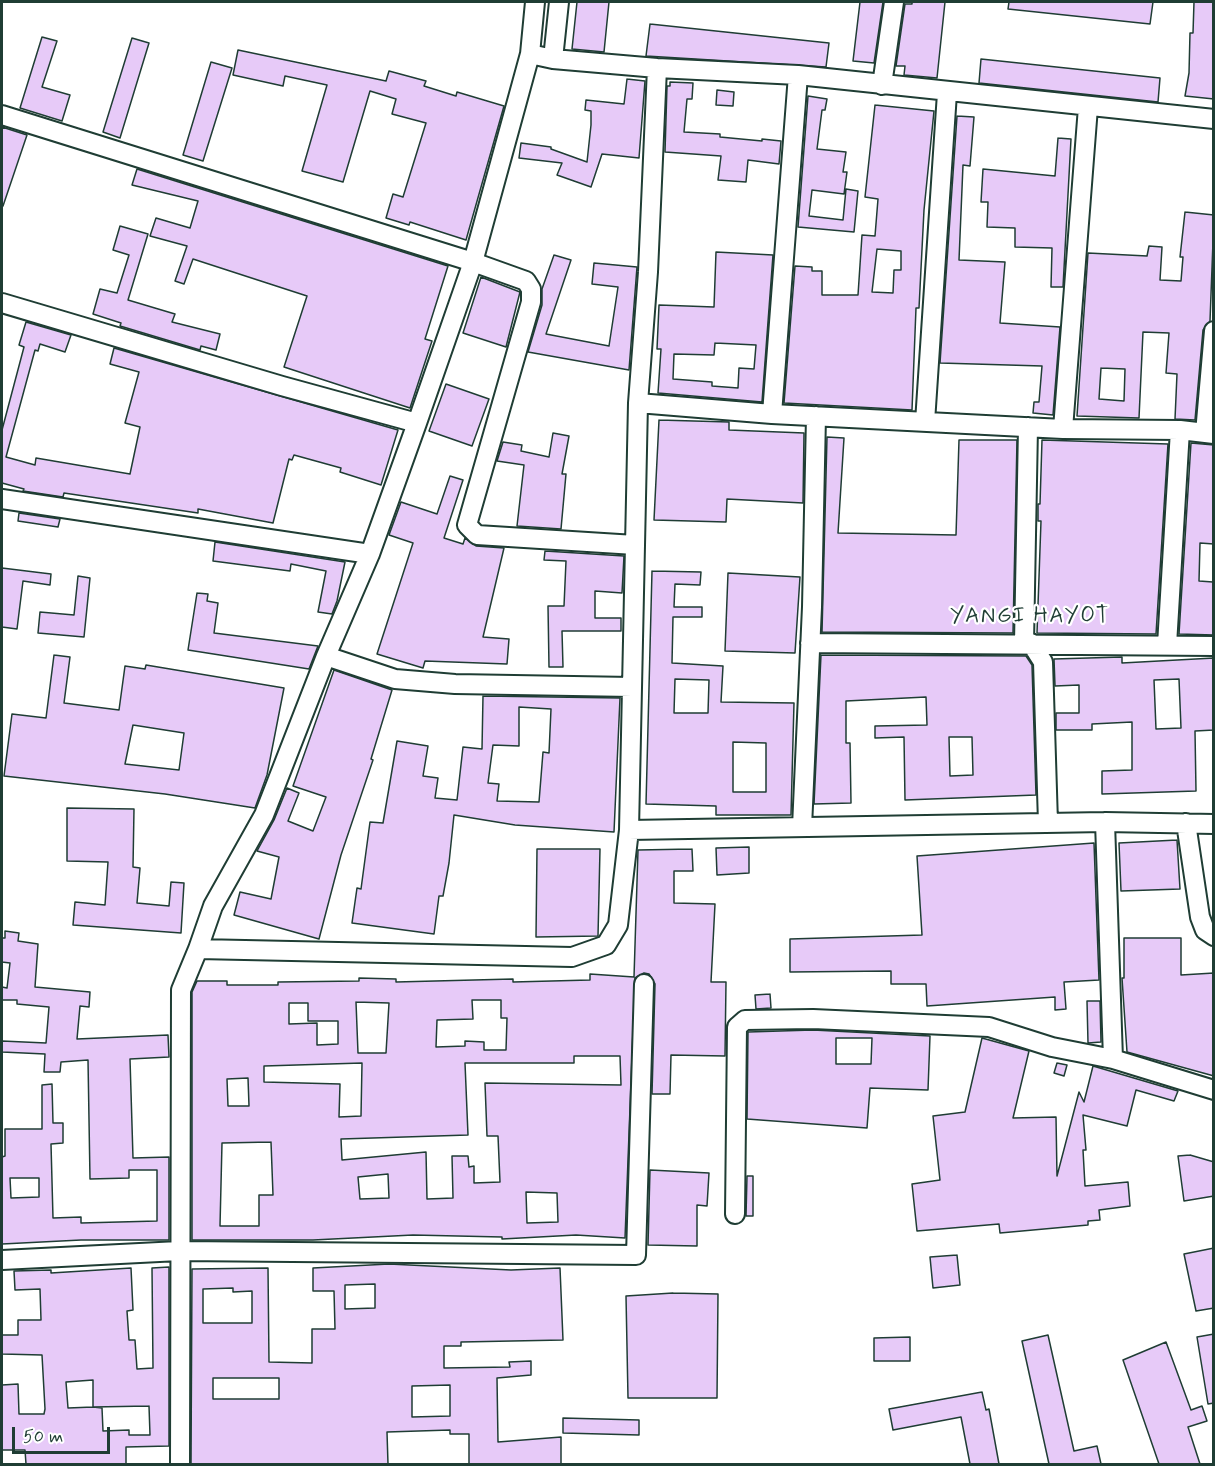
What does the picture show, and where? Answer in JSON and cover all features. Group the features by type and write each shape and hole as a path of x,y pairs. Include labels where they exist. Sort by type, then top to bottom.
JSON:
{"street":[{"path":"180,1464 181,990 213,906 264,815 326,656 370,554 417,423 473,262 530,54 535,2"},
{"path":"553,59 559,2"},
{"path":"882,85 894,2"},
{"path":"530,54 553,59 657,68 798,75 947,93 1214,119"},
{"path":"198,950 572,957 606,945 618,925 629,830 638,403 648,272 657,68"},
{"path":"772,414 798,75"},
{"path":"925,422 947,93"},
{"path":"1063,429 1088,107"},
{"path":"2,115 473,262 526,281 531,289 531,302 467,525 477,535 635,545"},
{"path":"2,303 282,386 417,423"},
{"path":"638,403 772,414 1063,429 1180,430 1209,434 1214,331"},
{"path":"802,827 816,416"},
{"path":"1028,427 1028,643 1043,662 1048,823"},
{"path":"1167,645 1180,430"},
{"path":"2,500 370,554"},
{"path":"810,644 1028,643 1214,646"},
{"path":"326,656 395,679 455,684 632,687"},
{"path":"629,830 1105,822 1214,824"},
{"path":"1105,822 1113,1059"},
{"path":"1186,823 1200,917 1205,930 1214,936"},
{"path":"2,1260 179,1251 636,1255 644,984"},
{"path":"735,1214 738,1027 745,1020 813,1019 989,1027 1052,1047 1113,1059 1214,1090"}],"building":[{"path":"577,2 609,2 604,52 572,49"},
{"path":"860,2 883,2 874,63 853,61"},
{"path":"912,2 945,2 937,78 904,75 905,66 896,66 905,4 912,4"},
{"path":"1009,2 1153,2 1150,24 1008,9"},
{"path":"1194,2 1214,2 1214,99 1185,96 1189,73 1190,33 1193,33"},
{"path":"650,24 829,43 826,67 646,56"},
{"path":"42,37 57,41 42,87 70,95 62,121 20,108"},
{"path":"132,38 149,43 120,138 103,132"},
{"path":"238,50 386,81 389,71 426,81 424,86 456,96 457,92 504,106 466,240 410,222 409,225 386,218 393,194 403,197 426,123 392,114 396,99 370,91 343,182 302,171 327,85 285,76 283,86 233,75"},
{"path":"981,59 1160,78 1158,102 979,83"},
{"path":"211,62 232,68 203,161 183,155"},
{"path":"627,79 645,81 639,158 602,154 591,187 557,175 562,163 519,158 521,143 551,147 551,149 587,162 591,111 585,110 586,100 624,104"},
{"path":"670,82 693,83 692,99 687,99 684,132 781,141 779,164 748,160 746,182 718,180 721,156 665,152 667,86 670,86"},
{"path":"717,90 734,92 733,106 716,105"},
{"path":"808,96 827,99 825,110 822,110 817,149 846,152 843,172 847,172 844,194 812,190 809,216 843,220 846,189 858,191 854,232 798,227"},
{"path":"875,105 934,111 924,210 919,308 916,308 912,410 784,403 795,266 812,267 812,271 822,271 822,295 858,295 862,235 875,236 878,199 865,197","holes":["877,249 901,251 901,270 894,270 893,293 872,292"]},
{"path":"957,116 974,117 970,166 963,165 959,260 1005,262 1000,323 1060,327 1053,415 1033,413 1034,402 1039,402 1042,366 940,363"},
{"path":"2,127 27,135 3,206 2,206"},
{"path":"1058,138 1071,139 1063,287 1051,287 1052,248 1015,247 1015,228 987,227 988,202 981,202 983,169 1055,176"},
{"path":"137,169 448,266 425,339 432,341 410,408 284,367 307,296 193,259 184,284 175,281 187,246 150,236 156,218 190,228 198,201 132,185"},
{"path":"1185,212 1214,215 1210,321 1203,330 1195,420 1175,419 1177,374 1166,373 1169,333 1143,332 1139,418 1077,416 1088,253 1147,256 1149,246 1162,247 1160,280 1181,281 1183,257 1180,257","holes":["1101,368 1125,369 1124,401 1099,399"]},
{"path":"120,226 148,234 128,300 175,314 172,322 220,334 216,350 201,346 200,350 120,326 121,323 93,314 100,289 117,293 129,255 113,250"},
{"path":"716,252 773,255 762,402 658,393 661,349 657,349 659,305 714,307","holes":["715,343 756,345 754,369 739,368 738,388 712,386 712,382 673,379 674,354 714,355"]},
{"path":"554,255 571,260 546,334 609,346 618,287 592,284 594,263 637,267 629,370 528,352 542,305 542,289"},
{"path":"481,277 520,292 506,347 463,333"},
{"path":"26,322 71,335 65,352 40,344 38,351 35,350 6,457 35,465 36,458 130,474 140,427 125,423 139,372 110,364 114,348 398,430 381,485 340,472 341,468 294,455 292,460 289,459 273,523 198,509 198,513 64,493 63,497 23,491 24,489 2,483 2,430 24,347 19,345"},
{"path":"446,384 489,399 472,446 429,431"},
{"path":"659,420 729,422 729,430 804,433 803,503 727,499 726,522 654,520"},
{"path":"553,433 569,436 562,474 566,474 561,529 517,526 524,465 497,461 503,442 522,445 521,451 549,457"},
{"path":"827,437 844,438 838,533 956,535 959,440 1017,440 1013,633 822,632"},
{"path":"1042,440 1168,444 1156,634 1037,633 1041,521 1038,521 1038,504 1040,504"},
{"path":"1191,443 1214,445 1214,544 1200,543 1199,581 1213,582 1214,635 1179,634"},
{"path":"450,476 463,480 444,538 463,544 465,538 476,546 504,548 483,637 509,639 507,664 425,661 423,668 377,654 413,543 389,535 401,502 437,514"},
{"path":"19,513 60,519 58,527 18,521"},
{"path":"215,542 345,562 332,614 318,612 326,571 291,564 290,571 213,561"},
{"path":"545,551 624,556 622,593 595,591 595,618 621,618 621,631 562,631 563,667 549,667 548,606 564,606 566,561 544,560"},
{"path":"2,568 51,574 50,585 23,581 17,629 2,627"},
{"path":"652,571 701,572 700,585 675,584 674,607 702,607 702,617 673,617 672,663 723,666 721,702 794,703 791,815 716,815 716,806 646,804","holes":["675,679 709,680 708,713 674,713","733,742 766,743 766,792 733,792"]},
{"path":"728,573 800,577 795,653 725,651"},
{"path":"78,576 90,578 84,637 38,633 40,612 74,615"},
{"path":"197,593 208,594 207,601 218,603 214,633 318,646 309,669 188,650"},
{"path":"54,655 70,657 64,703 119,710 125,666 145,669 146,665 284,688 267,775 255,808 165,794 4,776 12,714 46,718","holes":["133,725 184,733 179,770 125,764"]},
{"path":"821,655 1026,656 1032,665 1036,795 905,800 904,737 875,738 875,726 927,725 926,697 846,701 846,743 850,743 851,803 814,804","holes":["949,737 972,737 973,775 950,776"]},
{"path":"1122,657 1122,663 1214,658 1214,730 1195,731 1196,791 1102,794 1102,771 1132,770 1132,722 1092,724 1092,730 1056,730 1056,713 1079,713 1079,685 1055,686 1054,659","holes":["1179,679 1181,728 1156,729 1154,680"]},
{"path":"334,670 392,690 371,759 373,760 341,855 319,939 234,915 240,892 271,899 279,857 257,851 274,820 287,788 299,793 288,821 313,831 326,797 293,786"},
{"path":"483,696 620,698 614,832 515,825 454,815 449,863 443,896 439,896 434,934 352,923 357,888 361,889 370,822 383,823 397,741 428,746 423,776 438,778 435,798 457,800 463,747 482,749","holes":["519,707 551,709 549,753 543,752 539,802 497,801 499,784 488,783 493,745 519,746"]},
{"path":"67,808 134,809 133,867 140,868 137,903 169,906 171,882 184,883 181,933 73,925 75,902 105,905 108,862 67,861"},
{"path":"1177,840 1180,889 1121,891 1119,843"},
{"path":"1094,843 1099,980 1064,982 1066,1009 1055,1010 1055,997 927,1006 926,984 891,984 891,971 790,972 790,939 922,935 917,856"},
{"path":"749,847 749,873 717,875 716,848"},
{"path":"537,849 600,849 598,936 536,937"},
{"path":"692,849 693,871 674,871 674,903 715,904 711,982 726,982 725,1056 671,1055 670,1094 652,1094 655,984 649,974 644,973 635,978 625,1238 576,1235 502,1239 502,1237 413,1235 313,1240 192,1240 192,992 197,981 227,981 227,985 278,985 278,982 359,981 359,978 396,979 396,982 513,979 513,982 590,980 590,974 634,977 638,850","holes":["472,1000 501,1000 501,1018 507,1018 506,1050 484,1050 484,1042 465,1041 465,1046 436,1047 437,1020 473,1019","356,1002 389,1003 386,1053 358,1053","289,1003 308,1003 308,1021 338,1021 338,1044 317,1045 317,1023 289,1024","574,1056 620,1056 621,1085 485,1083 487,1136 498,1136 500,1182 474,1183 474,1166 469,1167 468,1156 452,1156 453,1198 427,1199 426,1152 342,1160 341,1139 468,1135 465,1063 574,1063","362,1063 361,1116 339,1117 340,1084 264,1082 264,1066","248,1078 249,1106 228,1106 227,1079","271,1142 273,1195 259,1195 259,1226 220,1226 222,1143","388,1174 389,1198 360,1199 358,1177","526,1192 557,1193 558,1222 527,1223"]},
{"path":"5,931 19,933 18,941 38,944 35,987 90,992 89,1007 80,1006 77,1039 168,1035 169,1057 130,1059 133,1158 169,1157 169,1240 81,1240 2,1244 2,1157 5,1156 5,1129 42,1129 42,1085 52,1084 53,1123 63,1123 63,1143 51,1144 53,1218 81,1217 81,1223 157,1221 157,1170 129,1170 129,1178 90,1179 88,1060 61,1062 60,1072 44,1072 45,1054 2,1052 2,1041 46,1043 49,1007 17,1004 17,1000 2,1000 2,987 7,988 10,963 2,962 2,938 5,938","holes":["10,1178 39,1178 39,1197 11,1198"]},
{"path":"1124,938 1181,938 1181,975 1214,973 1214,1076 1127,1052 1122,978 1124,978"},
{"path":"770,994 771,1008 756,1009 755,995"},
{"path":"1087,1001 1100,1001 1101,1042 1088,1043"},
{"path":"813,1030 930,1036 928,1090 870,1088 867,1128 747,1119 748,1032","holes":["836,1038 872,1038 871,1064 836,1064"]},
{"path":"982,1038 1029,1051 1013,1118 1056,1117 1057,1176 1079,1092 1084,1102 1093,1066 1178,1091 1174,1101 1136,1090 1127,1126 1083,1115 1086,1150 1083,1150 1085,1186 1128,1182 1130,1206 1099,1210 1100,1220 1088,1221 1088,1225 1000,1233 999,1224 917,1231 912,1184 940,1180 933,1116 965,1112"},
{"path":"1057,1063 1067,1065 1064,1076 1054,1073"},
{"path":"1190,1155 1214,1162 1214,1196 1184,1201 1178,1156"},
{"path":"650,1170 709,1173 707,1206 697,1205 697,1246 648,1245"},
{"path":"747,1176 753,1176 753,1216 746,1216"},
{"path":"1214,1248 1214,1308 1196,1311 1184,1254"},
{"path":"957,1255 960,1285 933,1288 930,1257"},
{"path":"389,1264 511,1270 560,1268 563,1340 461,1342 461,1346 444,1346 444,1368 510,1367 509,1362 531,1361 531,1375 497,1378 498,1442 561,1437 561,1464 469,1464 469,1434 450,1434 450,1430 387,1432 388,1464 191,1464 192,1269 268,1268 269,1362 312,1363 312,1329 335,1329 334,1291 313,1291 313,1268","holes":["375,1284 375,1308 345,1309 345,1285","233,1288 233,1292 252,1291 252,1323 203,1323 203,1289","213,1378 279,1378 279,1399 213,1399","450,1385 450,1416 412,1417 412,1386"]},
{"path":"169,1267 169,1446 126,1447 126,1464 26,1464 25,1450 2,1450 2,1385 18,1384 19,1414 44,1414 45,1409 42,1355 2,1354 2,1335 18,1335 18,1320 41,1320 40,1289 15,1290 14,1271 51,1270 51,1273 131,1268 133,1310 127,1311 129,1340 135,1340 137,1369 153,1368 152,1268","holes":["93,1380 93,1407 68,1408 66,1382","149,1406 150,1435 129,1435 129,1430 103,1431 102,1408 93,1407"]},
{"path":"673,1293 718,1294 717,1398 628,1398 626,1296"},
{"path":"1214,1334 1214,1403 1208,1404 1197,1337"},
{"path":"1048,1335 1074,1451 1097,1446 1101,1464 1049,1464 1022,1341"},
{"path":"910,1337 910,1361 874,1361 874,1338"},
{"path":"1166,1342 1191,1410 1202,1406 1207,1421 1188,1427 1200,1464 1159,1464 1123,1360"},
{"path":"982,1392 986,1410 989,1409 999,1464 970,1464 961,1417 893,1430 889,1409"},
{"path":"563,1418 639,1420 639,1435 563,1433"}],"district":[{"name":"YANGI HAYOT","path":"1030,617"}]}
